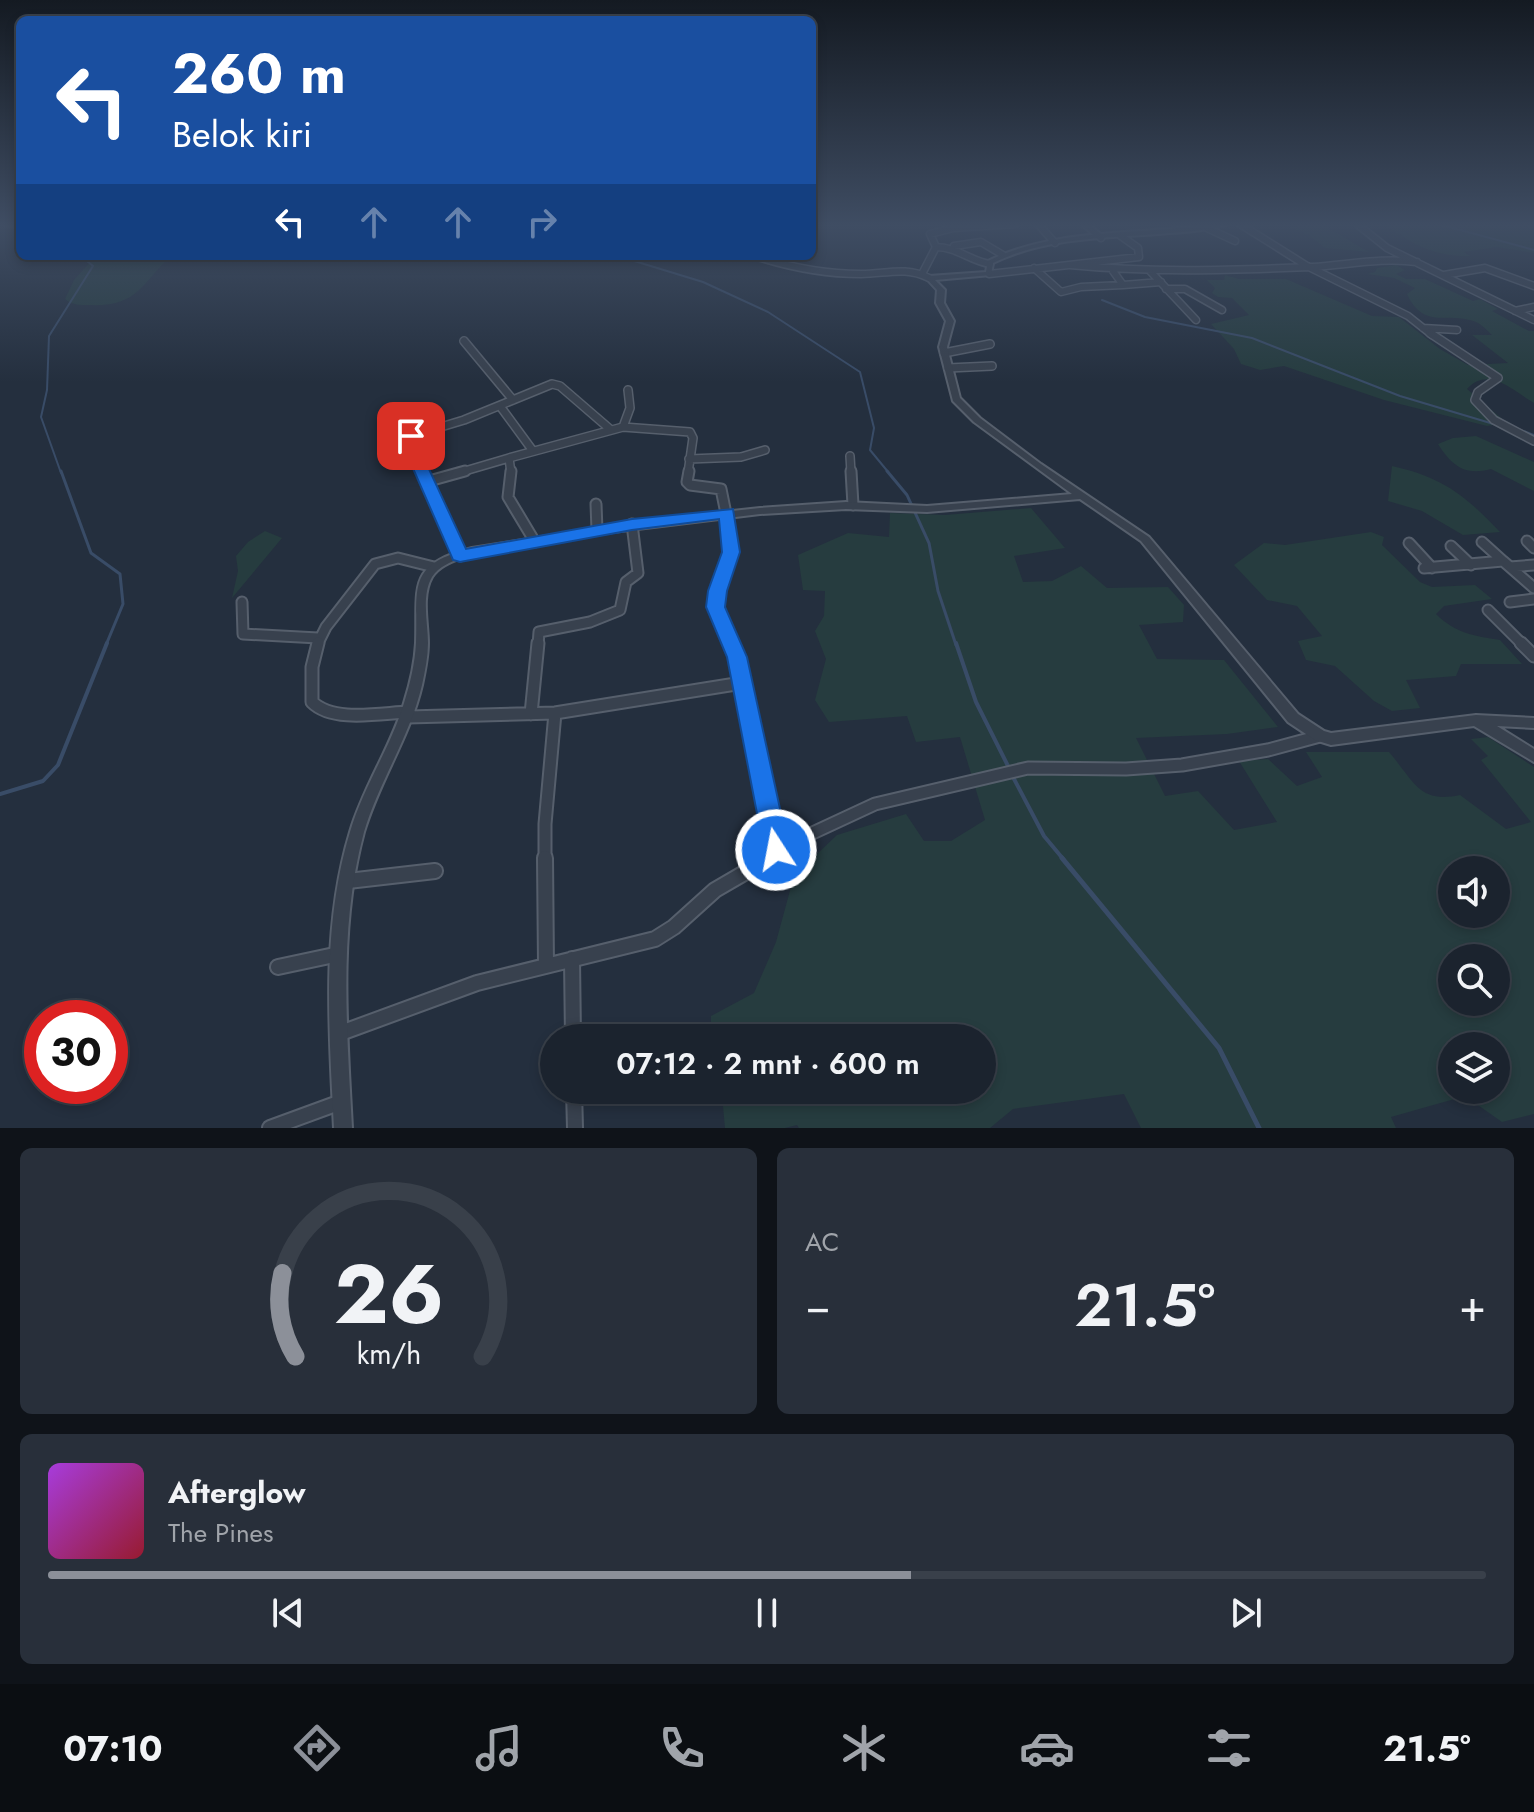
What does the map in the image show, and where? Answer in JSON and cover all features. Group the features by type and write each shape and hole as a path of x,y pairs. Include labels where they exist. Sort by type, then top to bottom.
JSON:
{"street":[{"path":"927,277 941,290 940,303 950,321 944,353 953,395 966,410 1145,539 1293,718 1320,736 1331,739 1476,720 1534,723"},
{"path":"1044,277 1061,292 1081,287 1161,282"},
{"path":"1117,277 1123,285"},
{"path":"1156,277 1196,320"},
{"path":"1329,277 1401,312 1496,375 1498,378 1478,392 1475,400 1500,423 1534,441"},
{"path":"1447,277 1534,320"},
{"path":"1509,277 1534,286"},
{"path":"1166,289 1185,289 1222,310"},
{"path":"1515,311 1534,307"},
{"path":"1423,328 1457,330"},
{"path":"464,341 513,400"},
{"path":"944,353 990,344"},
{"path":"948,368 992,366"},
{"path":"460,556 409,441 411,436 557,384 611,430"},
{"path":"623,427 630,408 628,390"},
{"path":"500,406 533,451"},
{"path":"429,481 623,427 690,432 693,438 688,484 720,487 724,492 731,552 717,591 716,607 720,622 733,645 776,850"},
{"path":"689,459 741,457 765,450"},
{"path":"850,456 853,505"},
{"path":"509,458 508,497 535,542"},
{"path":"343,1128 338,1034 339,954 348,881 357,833 371,792 408,714 421,656 421,600 427,578 434,567 460,556 597,530 727,513 853,505 912,509 1082,496"},
{"path":"596,504 597,530"},
{"path":"531,714 539,632 590,622 620,610 626,582 638,573 632,524"},
{"path":"1482,542 1534,588"},
{"path":"1409,543 1428,568 1534,565"},
{"path":"1451,546 1471,565"},
{"path":"434,567 398,558 380,560 332,615 318,638 311,677 315,708 345,714 555,713 742,683"},
{"path":"1510,602 1534,599"},
{"path":"242,602 243,634 318,638"},
{"path":"1488,610 1534,656"},
{"path":"546,965 545,824 555,713"},
{"path":"1476,720 1534,756"},
{"path":"338,1034 477,983 639,944 666,934 721,885 763,865 776,850 875,804 1028,768 1126,769 1182,765 1268,750 1320,736"},
{"path":"348,881 435,871"},
{"path":"278,967 339,954"},
{"path":"572,959 573,1024"},
{"path":"270,1128 341,1102"},
{"path":"574,1104 575,1128"}],"green space":[{"path":"77,277 152,277 128,298 105,305 76,304 65,299"},
{"path":"1225,277 1286,279 1372,316 1399,317 1440,349 1468,365 1508,363 1472,335 1492,335 1478,323 1466,319 1438,318 1421,312 1407,294 1415,288 1385,277 1425,279 1473,301 1480,299 1498,309 1492,311 1534,331 1534,403 1493,380 1475,382 1467,389 1507,423 1487,426 1384,400 1284,366 1260,370 1241,364 1234,349 1211,324 1249,315 1232,298 1218,297 1212,293 1215,288 1207,280 1224,280"},
{"path":"1476,436 1534,462 1534,491 1491,469 1466,470 1454,463 1438,444 1453,438"},
{"path":"1392,466 1410,470 1452,489 1500,532 1463,535 1422,511 1388,501"},
{"path":"1031,508 1065,548 1014,556 1023,582 1052,581 1081,566 1107,588 1168,587 1184,605 1183,622 1139,625 1157,659 1224,660 1278,727 1227,734 1136,738 1165,796 1198,791 1234,830 1277,822 1239,761 1268,759 1297,786 1322,777 1306,752 1389,752 1418,788 1435,796 1460,795 1506,829 1531,822 1481,760 1488,756 1471,739 1488,737 1534,767 1534,1114 1502,1122 1476,1104 1510,1104 1510,1032 1438,1032 1438,1104 1391,1117 1396,1128 1141,1128 1124,1094 1013,1109 990,1128 799,1128 797,1125 785,1128 725,1128 723,1106 726,1104 996,1104 996,1024 711,1024 711,1016 754,993 776,942 794,876 837,835 906,814 924,841 951,841 985,820 960,737 916,742 907,716 829,722 815,700 826,659 815,631 824,616 825,591 803,590 798,555 848,533 889,537 890,513 945,515"},
{"path":"265,531 282,538 232,598 238,571 236,556 248,542"},
{"path":"1371,532 1384,537 1382,545 1420,582 1432,587 1475,585 1492,599 1444,606 1436,614 1465,633 1500,640 1522,664 1461,664 1456,676 1406,680 1420,708 1392,711 1374,701 1335,666 1306,660 1298,641 1322,636 1297,606 1267,600 1234,565 1264,543 1285,545"}],"waterway":[{"path":"61,473 41,417 47,390 49,336 86,277"},
{"path":"685,277 768,312 860,372 874,428 870,450 889,473"},
{"path":"1102,300 1145,317 1252,338 1400,396 1497,425"},
{"path":"1513,427 1534,435"},
{"path":"61,471 91,553 120,574 123,604 106,645"},
{"path":"887,471 907,495 929,543 938,591 956,645"},
{"path":"0,794 43,781 58,765 107,643"},
{"path":"956,643 976,702 1010,770"},
{"path":"1013,777 1044,836 1064,860"},
{"path":"1062,858 1219,1048 1259,1128"}],"route":[{"path":"411,436 408,439 460,556 632,524 727,513 731,528 731,552 717,591 716,607 737,657 776,850"}]}
